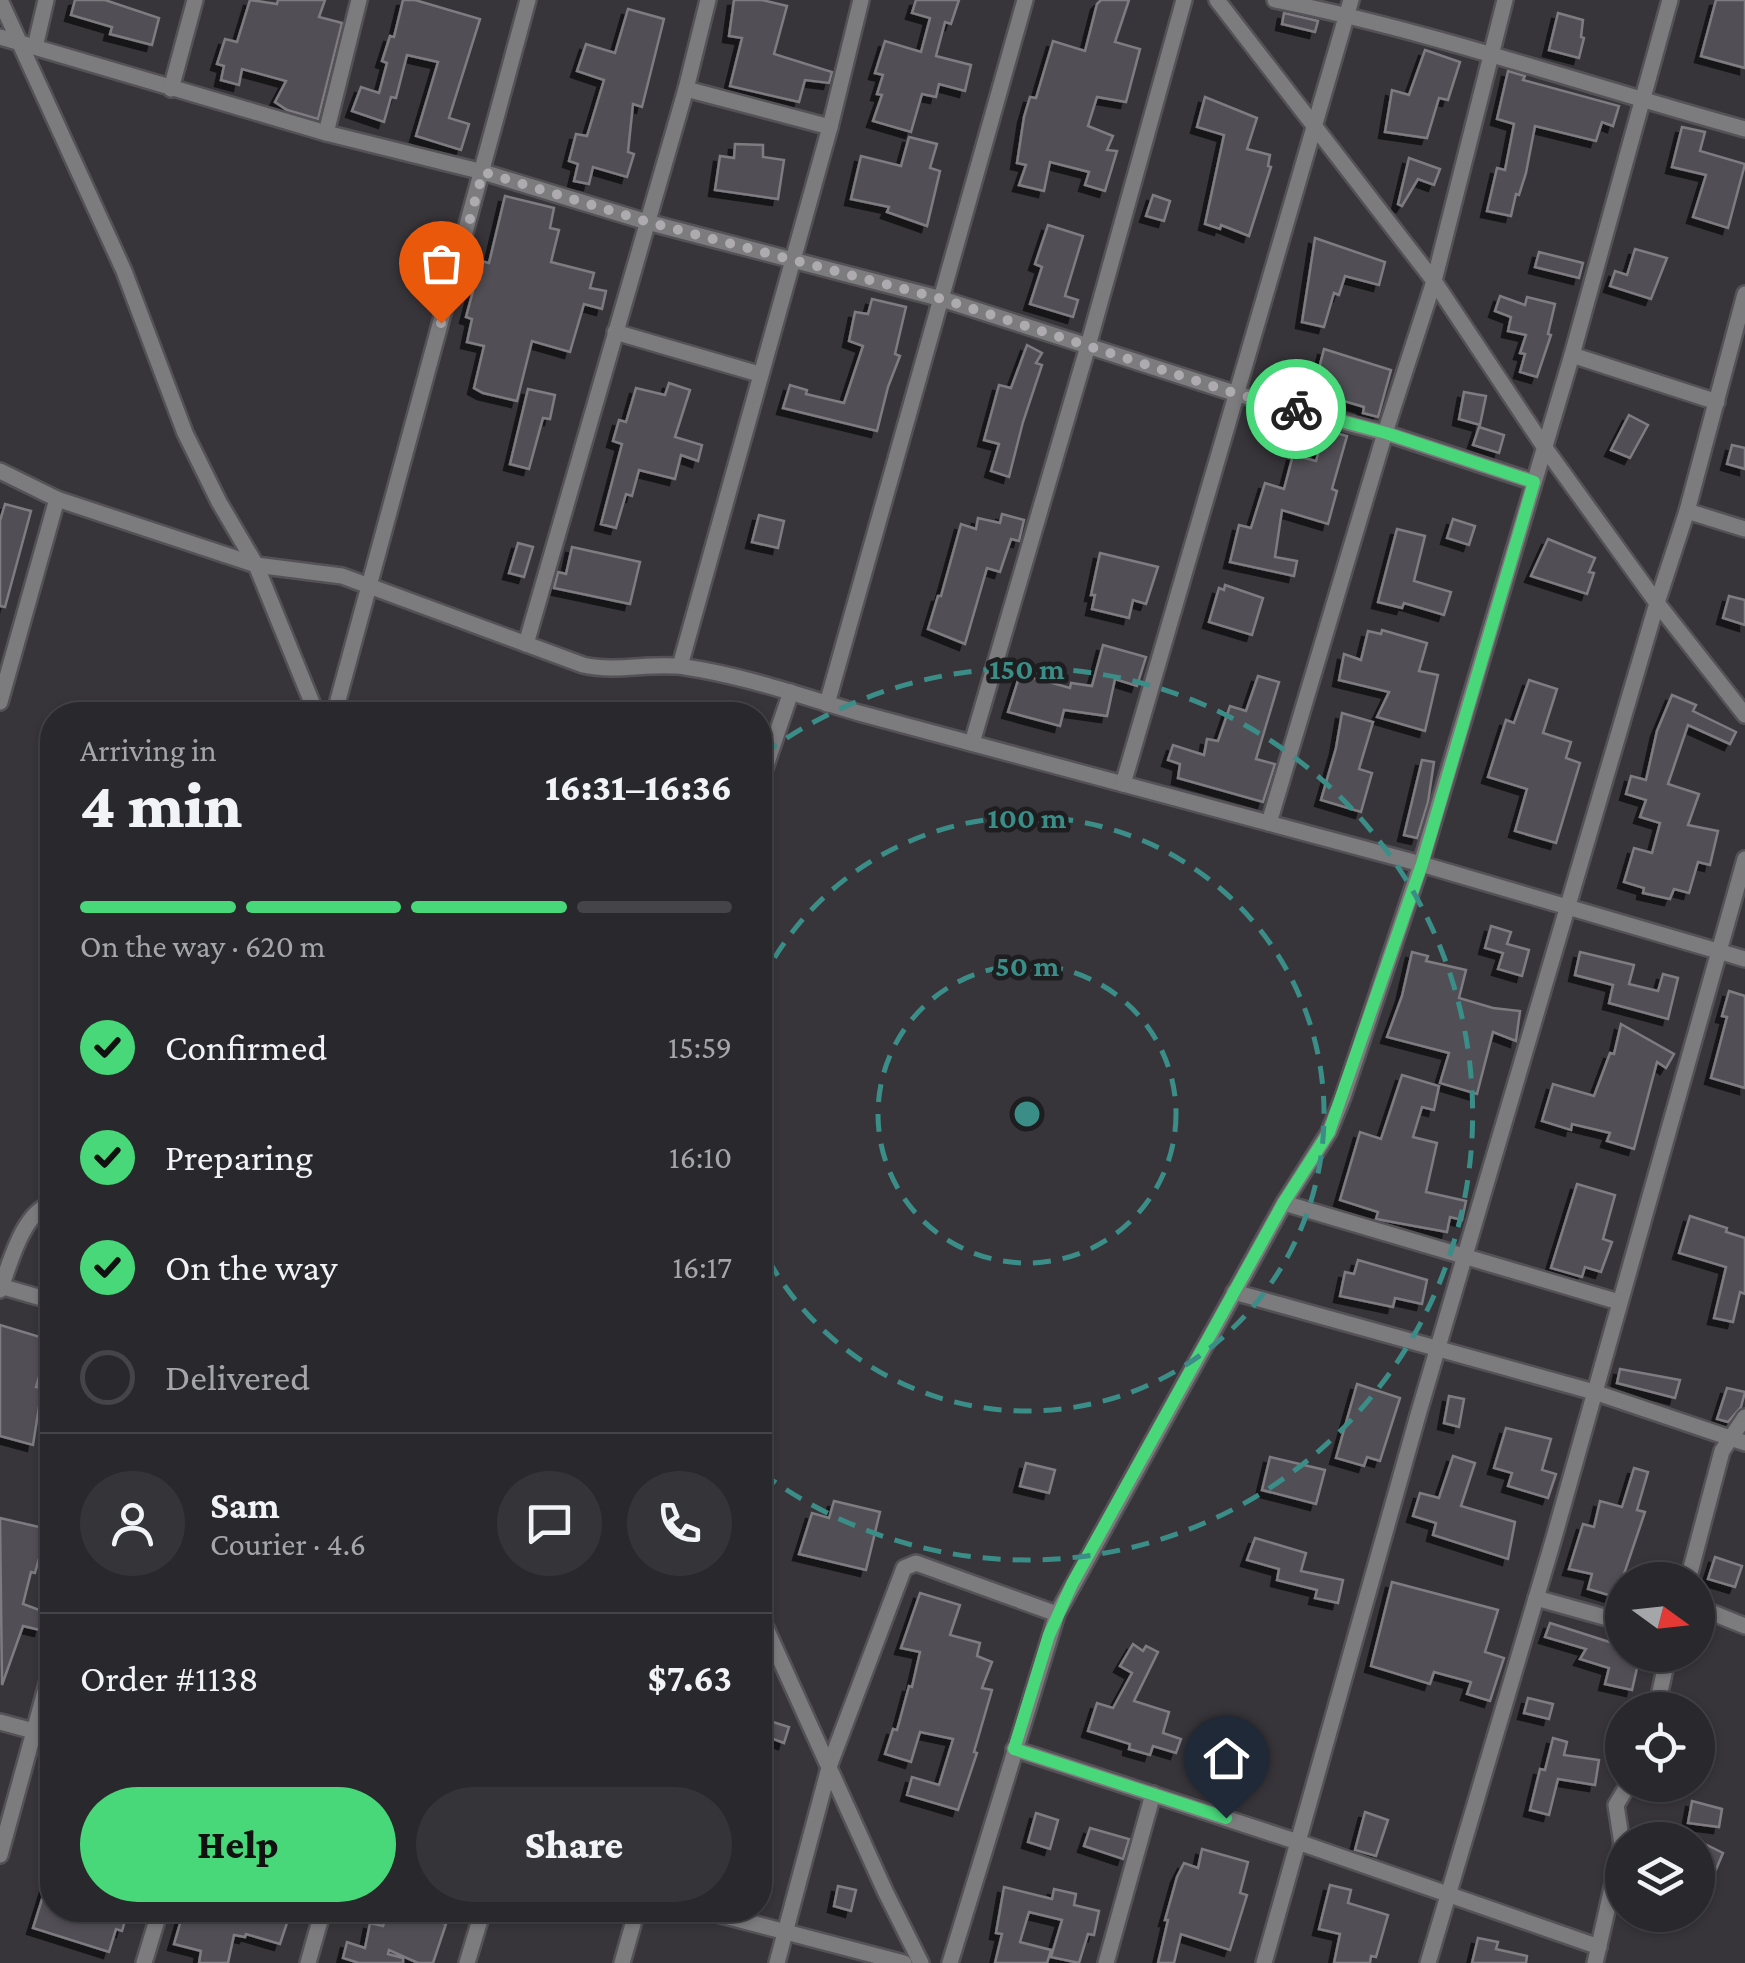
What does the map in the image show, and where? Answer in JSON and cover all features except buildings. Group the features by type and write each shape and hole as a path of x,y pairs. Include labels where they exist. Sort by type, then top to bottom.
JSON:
{"street":[{"path":"0,0 27,45 124,271 186,433 219,502 256,565 312,702"},
{"path":"27,45 46,0"},
{"path":"171,90 195,0"},
{"path":"326,133 359,0"},
{"path":"337,702 528,0"},
{"path":"526,644 686,89 708,0"},
{"path":"680,666 830,127 861,0"},
{"path":"827,704 1026,0"},
{"path":"972,744 1184,0"},
{"path":"1217,0 1434,281 1545,448 1657,604 1745,715"},
{"path":"1275,0 1349,7 1489,54 1745,129"},
{"path":"1270,824 1434,281 1505,0"},
{"path":"950,1963 1057,1614 1284,1202 1329,1132 1422,864 1572,354 1670,0"},
{"path":"1123,784 1349,7"},
{"path":"0,37 171,90 942,299 1237,394 1386,433 1534,482"},
{"path":"686,89 830,127"},
{"path":"1264,1963 1438,1350 1687,511 1745,294"},
{"path":"616,332 759,374"},
{"path":"1572,354 1717,402"},
{"path":"0,472 56,500 256,565 342,576 600,669 680,666 735,676 972,744 1422,864 1745,958"},
{"path":"0,702 56,500"},
{"path":"1687,511 1745,530"},
{"path":"772,748 791,692"},
{"path":"1428,1963 1536,1598 1745,859"},
{"path":"1284,1202 1619,1302"},
{"path":"40,1209 28,1222 0,1288 40,1299"},
{"path":"1234,1292 1594,1392 1737,1440"},
{"path":"1692,1562 1709,1491 1745,1417"},
{"path":"777,1963 830,1764 901,1575 916,1563 1057,1614"},
{"path":"1536,1598 1605,1617"},
{"path":"1715,1613 1745,1626"},
{"path":"772,1641 885,1891 922,1963"},
{"path":"0,1855 40,1713"},
{"path":"0,1722 40,1733"},
{"path":"1014,1749 1448,1894 1597,1955 1622,1844 1618,1802"},
{"path":"1106,1963 1153,1794"},
{"path":"144,1963 156,1922"},
{"path":"308,1963 320,1922"},
{"path":"467,1963 479,1922"},
{"path":"622,1963 633,1922"},
{"path":"745,1922 904,1963"}],"way so far":[{"path":"441,323 483,172 648,222 942,299 1237,394 1296,409"}],"route":[{"path":"1226,1818 1014,1749 1049,1635 1072,1584 1284,1202 1329,1132 1422,864 1534,482 1386,433 1296,409"}]}
